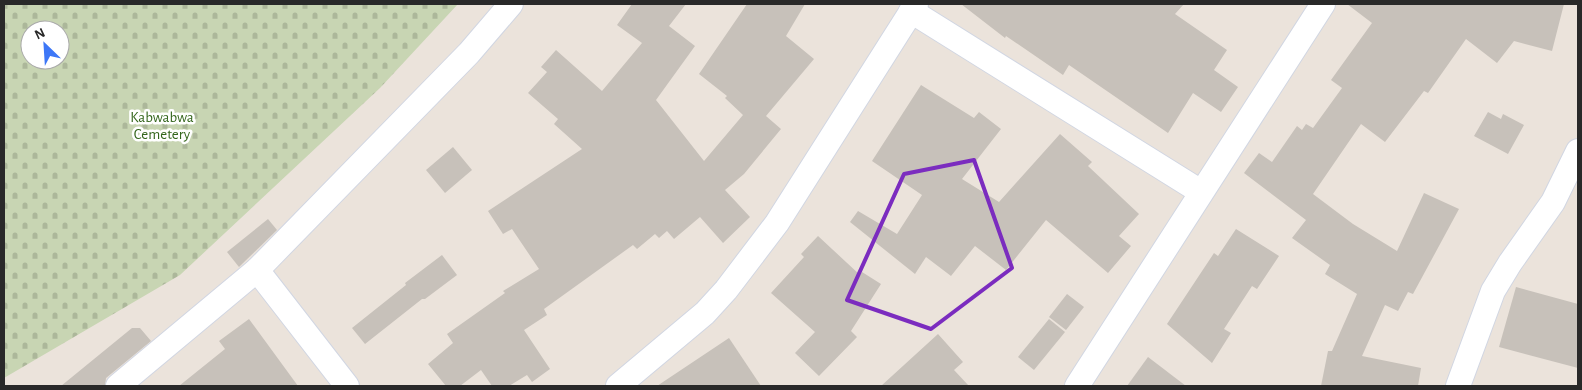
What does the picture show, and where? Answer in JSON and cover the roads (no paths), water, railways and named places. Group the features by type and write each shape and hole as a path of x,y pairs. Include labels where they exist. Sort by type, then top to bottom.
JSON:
{"street":[{"path":"118,386 257,270 469,52 511,4"},
{"path":"1077,386 1323,4"},
{"path":"618,386 704,313 726,290 777,223 914,7 1201,192"},
{"path":"1458,386 1493,291 1510,263 1553,202 1578,152"},
{"path":"257,270 348,386"}],"park label":[{"name":"Kabwabwa Cemetery","path":"162,126"}]}
